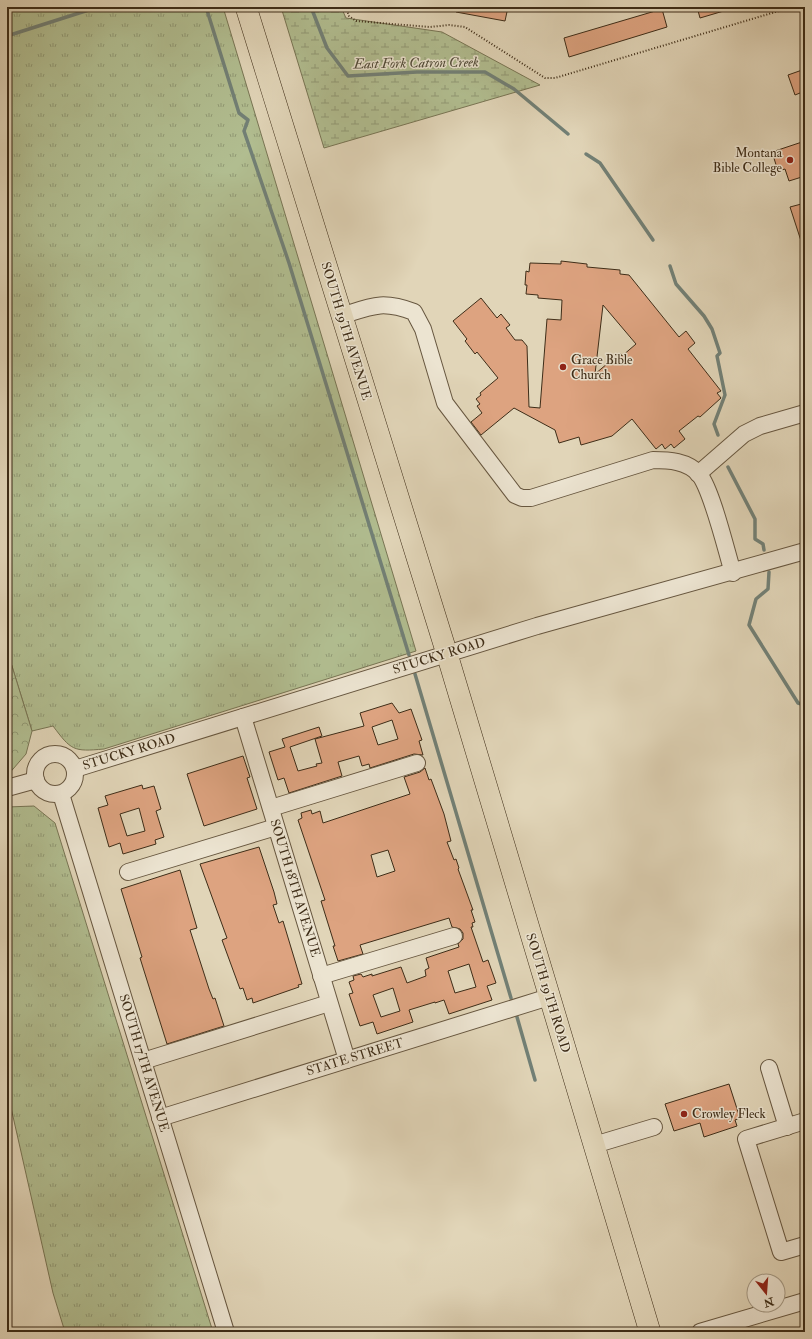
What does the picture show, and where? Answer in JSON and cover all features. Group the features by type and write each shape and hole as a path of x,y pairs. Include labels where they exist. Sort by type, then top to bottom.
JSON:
{"main road":[{"name":"SOUTH 19TH AVENUE","path":"246,7 341,316 448,654"},
{"name":"SOUTH 19TH ROAD","path":"448,654 650,1332"}],"street":[{"path":"341,316 375,305 394,305 414,312 423,329 445,403 515,495 522,498 531,498 653,460 671,460 686,465 698,474 706,488 733,573"},
{"path":"698,474 744,434 760,426 805,413"},
{"name":"STUCKY ROAD","path":"75,768 537,626 733,573 805,551"},
{"name":"SOUTH 18TH AVENUE","path":"243,717 347,1060"},
{"name":"STUCKY ROAD","path":"36,780 37,765 47,755 61,754 67,757 75,768 74,782 70,788 61,794"},
{"path":"271,808 417,763"},
{"path":"7,788 36,780 41,789 46,792 61,794"},
{"name":"SOUTH 17TH AVENUE","path":"61,794 226,1332"},
{"path":"128,872 276,827"},
{"path":"322,976 454,936"},
{"name":"STATE STREET","path":"160,1118 549,997"},
{"path":"143,1061 329,1002"},
{"path":"769,1068 787,1127"},
{"path":"805,1121 746,1139 781,1252 805,1245"},
{"path":"594,1145 654,1127"},
{"path":"700,1332 805,1301"}],"path":[{"path":"346,7 349,16 356,21 430,27 449,25 465,27 545,78 555,78 792,7"}],"green space":[{"path":"7,7 223,7 416,651 104,749 85,750 74,748 64,740 53,726 32,731 7,650"},
{"path":"281,7 341,7 346,18 442,32 540,85 324,148"},
{"path":"7,650 32,731 26,754 7,776"},
{"path":"34,806 55,823 213,1332 65,1332 53,1293 7,1090 7,807"}],"building":[{"path":"457,7 508,7 505,21 456,12"},
{"path":"697,7 727,7 727,10 700,18"},
{"path":"662,9 667,27 569,57 564,38"},
{"path":"805,69 805,91 795,95 788,75"},
{"name":"Montana Bible College","path":"805,141 805,176 789,181 785,169 778,171 772,152"},
{"path":"805,203 805,247 803,247 790,207"},
{"path":"561,261 587,264 587,267 620,270 620,274 629,275 679,337 686,331 695,343 688,349 721,391 717,393 721,398 700,417 698,416 679,431 685,439 674,448 671,444 665,449 662,444 656,449 632,419 612,436 581,445 579,437 559,443 555,430 514,408 481,435 471,422 482,413 477,406 480,404 476,399 481,395 480,393 498,378 477,352 475,354 465,341 467,339 453,321 481,298 497,318 501,314 510,325 506,328 515,340 522,340 527,346 529,407 540,408 547,319 561,320 562,300 538,298 538,295 526,294 526,271 529,272 530,263 561,264","holes":["603,305 636,344 622,356 620,353 595,374"]},
{"path":"392,703 399,713 411,709 422,740 419,741 423,755 414,754 370,768 369,764 362,766 359,756 338,762 342,776 289,793 284,778 278,780 269,752 285,747 282,739 319,727 322,736 290,747 298,771 317,766 316,764 322,763 315,739 364,726 360,713","holes":["392,720 398,739 378,745 372,727"]},
{"path":"243,756 250,777 247,778 257,809 204,826 187,774"},
{"path":"425,768 429,780 431,779 444,814 451,841 447,842 454,860 456,859 458,869 473,910 471,910 475,922 472,923 473,927 471,927 483,962 488,960 496,983 487,986 492,1000 449,1014 444,1000 435,1002 409,1010 413,1022 377,1034 373,1022 360,1026 349,994 353,993 349,982 354,980 353,976 361,974 363,977 372,974 372,976 401,967 407,983 426,976 425,970 429,968 426,958 459,947 458,944 463,939 463,933 460,929 452,927 449,918 360,945 363,954 338,961 333,946 335,946 321,901 325,900 298,820 302,818 301,813 311,810 312,814 320,811 323,823 410,794 404,777 420,772","holes":["388,850 395,871 377,877 371,855","469,964 476,987 455,993 448,971","393,988 400,1011 381,1017 373,995"]},
{"path":"142,785 143,789 154,786 161,809 156,811 164,837 155,840 156,844 123,854 120,843 109,847 98,808 108,805 105,796","holes":["139,808 145,831 127,836 120,814"]},
{"path":"259,847 277,904 273,905 279,923 283,921 302,984 298,985 299,987 253,1003 252,998 247,1000 243,988 240,989 222,940 227,938 200,864"},
{"path":"180,870 197,928 190,930 209,989 213,999 215,998 224,1026 167,1044 140,958 142,957 121,889"},
{"path":"729,1084 740,1118 735,1120 737,1126 704,1137 700,1123 674,1131 665,1104"}],"waterway":[{"path":"7,36 98,7"},
{"path":"206,7 239,113 248,120 244,131 289,263 409,655"},
{"name":"East Fork Catron Creek","path":"311,7 327,48 348,76 417,72 485,72 514,89 568,134"},
{"name":"East Fork Catron Creek","path":"586,154 600,163 653,240"},
{"name":"East Fork Catron Creek","path":"670,266 676,284 704,316 712,329 720,353 717,356 725,395 714,424 718,435"},
{"name":"East Fork Catron Creek","path":"728,467 755,519 755,539 763,544 764,550"},
{"name":"East Fork Catron Creek","path":"769,572 768,589 756,599 749,625 798,703 805,705"},
{"path":"415,674 511,998"},
{"path":"517,1017 535,1080"}],"place":[{"name":"Montana Bible College","path":"790,160"},
{"name":"Grace Bible Church","path":"563,367"},
{"name":"Crowley Fleck","path":"684,1114"}]}
